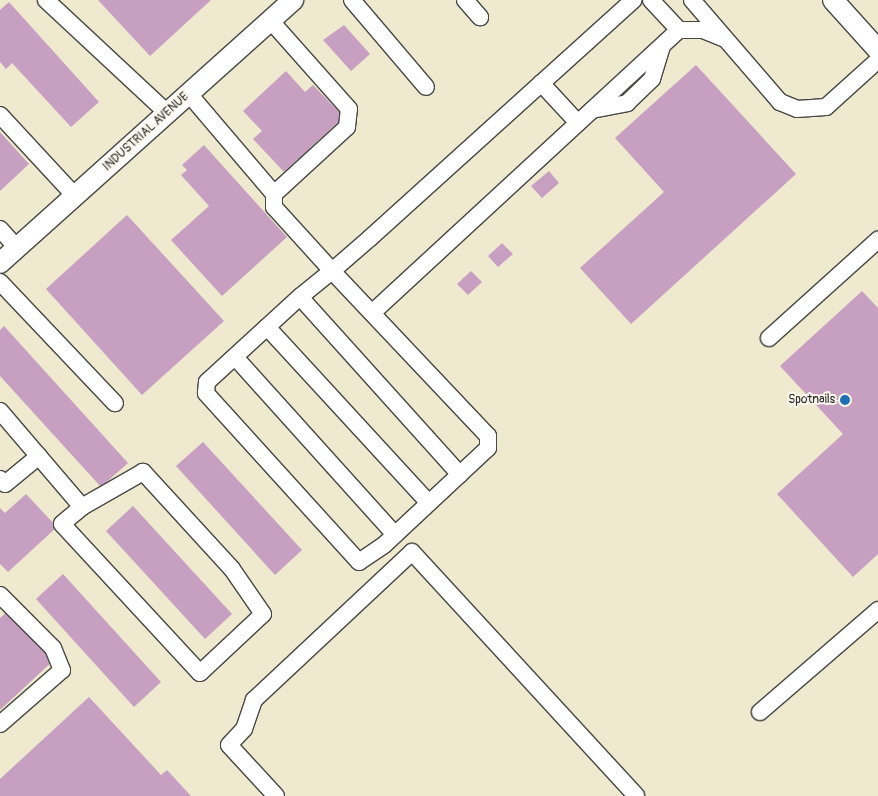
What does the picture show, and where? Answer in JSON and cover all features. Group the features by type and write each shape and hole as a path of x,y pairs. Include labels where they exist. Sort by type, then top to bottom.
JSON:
{"main road":[{"name":"INDUSTRIAL AVENUE","path":"0,263 293,0"},
{"path":"833,0 878,50"}],"lane":[{"path":"46,0 167,113"},
{"path":"352,0 426,87"},
{"path":"465,0 480,17"},
{"path":"189,94 274,194 274,207 332,271 488,436 488,448 395,535 359,562 206,393 207,382 300,297 332,271 633,0"},
{"path":"651,0 687,30 723,38"},
{"path":"372,313 662,46 687,30 691,0"},
{"path":"691,0 780,102 797,109 826,107 878,60"},
{"path":"270,20 349,109 347,127 274,194"},
{"path":"541,83 578,123"},
{"path":"0,115 75,196"},
{"path":"0,229 17,248"},
{"path":"769,338 878,240"},
{"path":"0,282 115,403"},
{"path":"300,297 460,475"},
{"path":"267,327 429,503"},
{"path":"235,357 395,535"},
{"path":"0,410 82,507"},
{"path":"0,479 5,484 39,456"},
{"path":"143,472 232,569 263,614 200,673 62,524 82,507 143,472"},
{"path":"276,796 229,745 244,729 254,700 412,552 636,796"},
{"path":"0,595 53,648 62,670 0,724"},
{"path":"760,712 878,610"}],"building":[{"path":"98,0 211,0 150,56"},
{"path":"9,2 99,102 71,127 12,63 6,69 0,62 0,10"},
{"path":"344,25 370,54 351,71 323,40"},
{"path":"696,65 796,174 631,324 580,268 664,192 615,138"},
{"path":"286,71 305,92 313,85 344,117 310,148 316,154 304,165 298,159 284,172 253,139 262,131 243,111"},
{"path":"0,132 29,164 0,191"},
{"path":"204,145 287,237 222,296 171,240 209,206 181,175 187,170 182,165"},
{"path":"549,171 559,183 542,198 531,186"},
{"path":"127,215 224,321 142,395 46,289"},
{"path":"502,243 513,254 498,267 488,256"},
{"path":"471,271 482,282 468,295 457,284"},
{"name":"Spotnails","path":"862,291 878,308 878,554 853,577 777,494 843,434 780,366"},
{"path":"4,326 128,463 101,487 0,376 0,330"},
{"path":"203,442 302,550 275,575 176,466"},
{"path":"26,494 57,527 8,572 0,564 0,508 5,513"},
{"path":"133,506 232,614 205,639 106,531"},
{"path":"63,574 161,682 134,707 36,599"},
{"path":"9,610 54,660 0,710 0,618"},
{"path":"89,697 161,775 167,770 191,796 0,796 0,779"}],"place":[{"name":"Spotnails","path":"845,400"}]}
